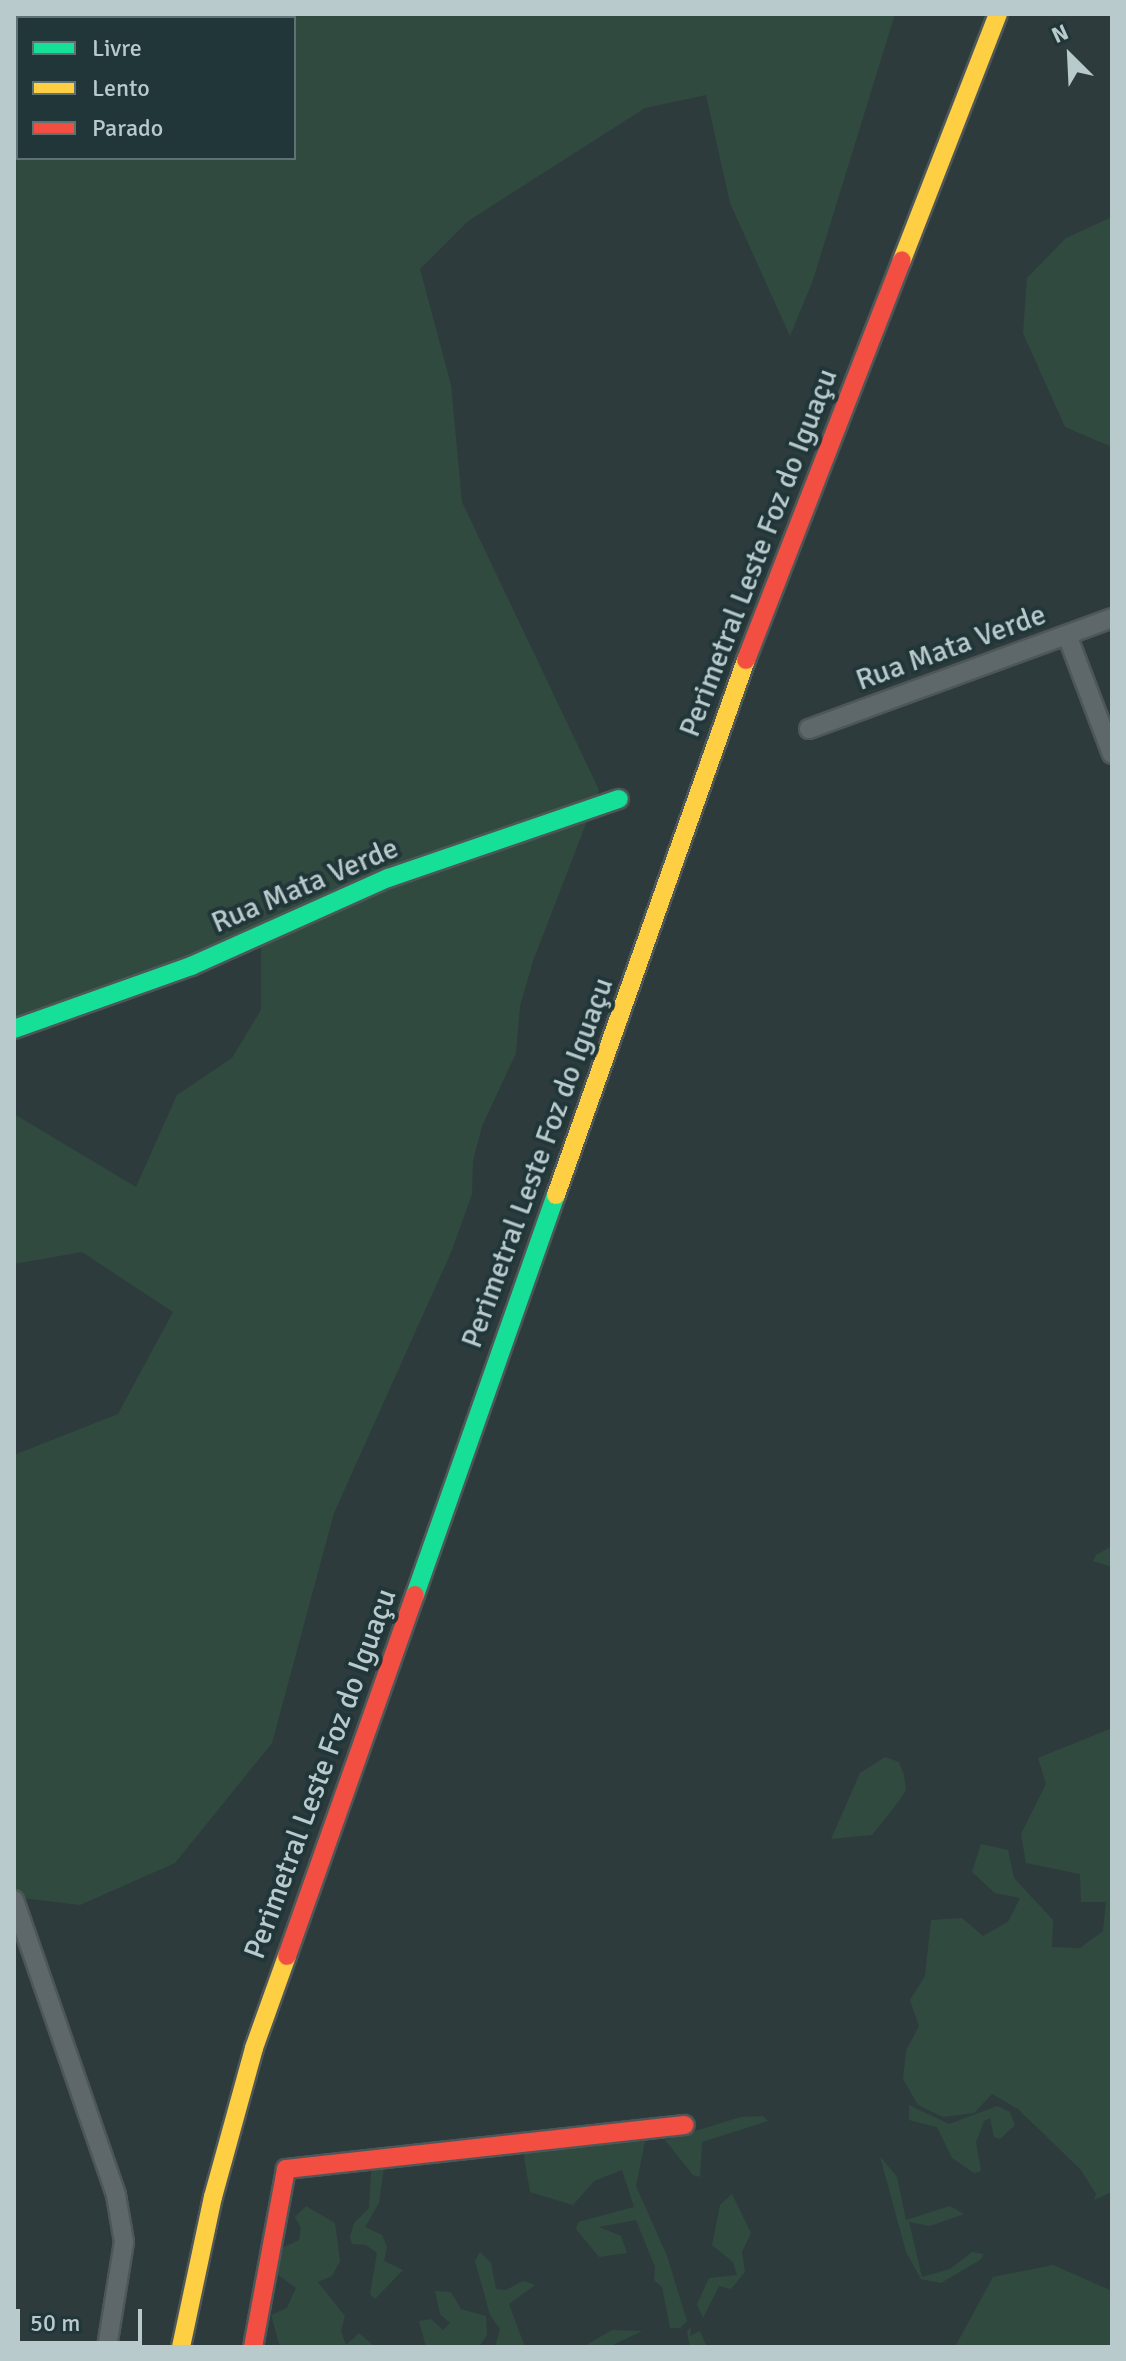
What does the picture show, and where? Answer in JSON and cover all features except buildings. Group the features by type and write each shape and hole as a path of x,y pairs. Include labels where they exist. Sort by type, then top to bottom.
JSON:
{"main road":[{"name":"Perimetral Leste Foz do Iguaçu","path":"181,2347 213,2197 254,2048 742,671 998,14"},
{"name":"Rua Mata Verde","path":"14,1029 191,966 388,878 619,799"},
{"path":"253,2347 286,2169 685,2125"}],"street":[{"name":"Rua Mata Verde","path":"809,729 1112,618"},
{"path":"1067,635 1112,754"},
{"path":"14,1900 116,2195 124,2242 107,2347"}],"green space":[{"path":"14,14 895,14 813,280 790,336 730,203 706,95 645,108 468,221 420,269 451,385 462,502 599,790 533,961 520,1006 516,1053 482,1126 473,1161 472,1194 452,1250 334,1513 272,1743 175,1863 80,1905 14,1897 14,1455 118,1414 173,1312 82,1252 14,1264 14,1114 136,1187 177,1095 232,1058 261,1010 261,938 14,1030"},
{"path":"1112,217 1112,447 1065,427 1023,333 1027,278 1066,238"},
{"path":"1112,1546 1112,1567 1093,1561 1096,1555"},
{"path":"1112,1728 1112,2192 1094,2200 1096,2194 1081,2170 1018,2109 992,2094 974,2113 943,2117 918,2105 903,2079 906,2051 919,2026 910,2000 925,1976 931,1920 962,1918 983,1936 1008,1922 1020,1898 995,1893 972,1872 981,1844 1008,1850 1014,1878 1053,1920 1052,1947 1080,1948 1103,1931 1106,1902 1081,1902 1080,1874 1026,1863 1021,1834 1046,1784 1038,1758"},
{"path":"885,1757 899,1762 904,1775 906,1790 899,1801 872,1835 831,1839 860,1773"},
{"path":"909,2105 949,2124 997,2106 1010,2112 1015,2125 1000,2139 994,2137 990,2118 984,2121 976,2142 981,2171 974,2173 952,2158 937,2127 909,2120"},
{"path":"763,2116 768,2121 702,2142 700,2177 693,2175 665,2140 741,2117"},
{"path":"645,2141 636,2186 667,2256 687,2321 680,2328 670,2328 662,2287 654,2280 655,2267 636,2220 599,2227 621,2236 627,2253 599,2257 576,2229 578,2222 634,2207 622,2170 594,2181 573,2205 530,2192 523,2151"},
{"path":"880,2156 897,2177 906,2220 950,2206 964,2214 930,2226 909,2222 922,2277 950,2269 972,2252 984,2254 980,2260 941,2283 921,2279 906,2252"},
{"path":"384,2167 379,2203 365,2227 382,2235 387,2247 384,2261 403,2270 375,2299 370,2294 377,2253 366,2245 352,2244 350,2237 354,2223 369,2208 371,2172"},
{"path":"732,2194 751,2233 742,2252 745,2272 731,2289 719,2286 703,2318 697,2304 709,2278 737,2275 733,2262 712,2245 720,2205"},
{"path":"306,2206 335,2223 340,2261 332,2276 318,2282 345,2316 341,2331 346,2345 359,2333 375,2347 280,2347 271,2315 287,2308 296,2288 270,2269 277,2250 299,2240 301,2228 295,2217"},
{"path":"480,2252 491,2263 496,2289 506,2290 523,2281 535,2285 509,2304 525,2347 495,2347 500,2329 490,2315 475,2261"},
{"path":"1053,2265 1112,2291 1112,2347 955,2347 993,2277"},
{"path":"435,2291 451,2292 461,2309 486,2316 487,2335 479,2347 426,2347 419,2321 431,2319 443,2330 450,2323 440,2314"},
{"path":"691,2326 690,2336 700,2331 707,2347 690,2347 687,2332"},
{"path":"612,2330 642,2331 609,2347 583,2347"}],"traffic: fast":[{"path":"14,1029 191,966 388,878 619,799"},
{"path":"415,1595 556,1195"}],"traffic: slow":[{"path":"902,260 998,14"},
{"path":"556,1195 746,660"},
{"path":"181,2347 213,2197 254,2048 287,1956"}],"traffic: jam":[{"path":"746,660 902,260"},
{"path":"287,1956 415,1595"},
{"path":"253,2347 286,2169 685,2125"}]}
